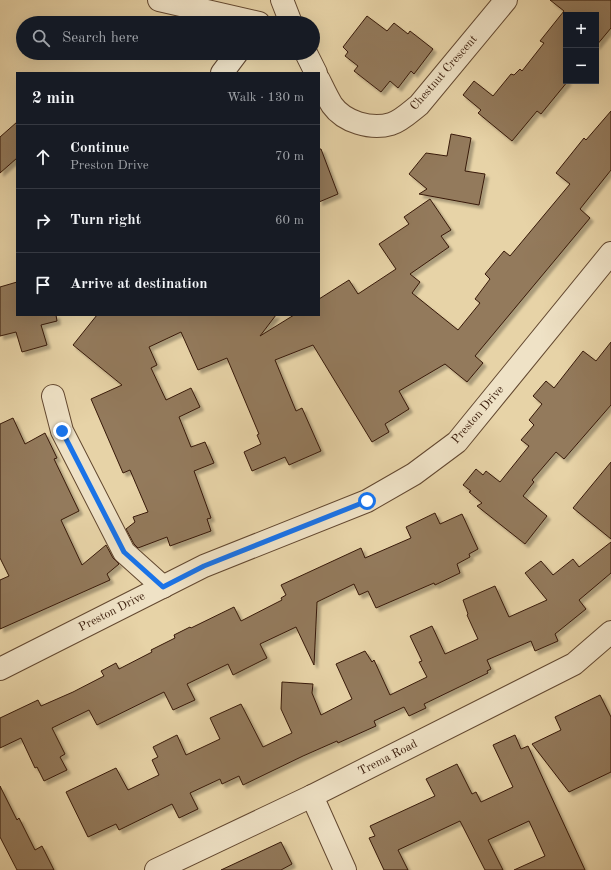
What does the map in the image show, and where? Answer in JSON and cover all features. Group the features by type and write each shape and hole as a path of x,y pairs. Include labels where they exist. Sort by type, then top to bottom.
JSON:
{"street":[{"path":"159,0 228,16"},
{"name":"Chestnut Crescent","path":"320,82 333,106 346,117 360,124 378,126 392,124 407,116 419,105 506,0"},
{"path":"223,72 232,60"},
{"path":"310,60 316,72"},
{"name":"Preston Drive","path":"0,669 204,566 367,501 414,474 457,442 611,253"},
{"path":"53,396 62,431 124,552 163,587"},
{"name":"Trema Road","path":"156,870 312,796 574,664 611,632"},
{"path":"312,796 345,870"}],"building":[{"path":"550,0 611,0 611,28 599,42 599,12 563,12 564,11"},
{"path":"563,12 563,84 566,84 541,114 537,111 512,141 478,113 481,110 463,95 474,81 493,96 511,74 514,75 520,69 522,71 544,43 540,41"},
{"path":"367,16 387,31 394,23 408,34 410,31 433,49 414,74 411,71 398,88 390,81 381,92 354,71 358,66 345,56 348,52 343,47"},
{"path":"611,111 611,170 580,209 590,218 475,356 483,363 467,382 445,364 399,391 409,409 385,424 389,432 372,442 313,345 275,360 296,411 302,408 321,451 289,465 285,457 252,471 244,452 261,444 257,435 259,434 227,358 198,370 181,332 149,347 157,365 151,368 166,400 191,388 200,407 179,417 191,447 205,442 214,463 194,471 211,518 207,519 211,531 170,546 167,537 138,548 134,544 126,529 135,522 133,517 148,512 130,470 123,473 91,399 122,385 73,345 96,316 275,316 260,336 292,316 320,316 320,298 349,280 358,294 396,269 379,244 409,224 404,217 430,199 451,230 441,236 449,247 410,274 420,282 412,293 458,330 480,303 475,299 490,279 485,274 504,251 510,256 570,184 556,173 584,138 586,140"},
{"path":"16,123 16,159 0,173 0,137"},
{"path":"451,134 471,138 465,171 485,174 479,205 419,194 427,189 409,174 426,153 447,156"},
{"path":"320,149 321,149 338,194 320,202"},
{"path":"16,282 16,316 56,316 57,321 41,325 47,345 22,352 16,332 0,336 0,287"},
{"path":"611,342 611,405 564,459 556,452 532,480 534,482 523,496 547,516 525,544 477,506 482,503 463,485 476,469 483,475 486,471 500,482 529,446 521,440 534,425 529,420 542,404 533,396 546,381 554,388 583,351 596,361"},
{"path":"13,418 25,444 45,433 57,458 54,459 79,511 61,520 82,565 106,545 113,558 119,564 107,574 110,580 0,629 0,580 9,576 0,558 0,424"},
{"path":"611,462 611,539 573,508"},
{"path":"435,513 440,524 462,514 478,549 469,554 470,557 457,564 460,573 435,585 434,583 376,608 368,591 359,595 354,584 317,602 314,665 296,627 260,644 267,658 233,675 228,664 187,684 195,700 173,710 164,692 97,725 89,710 52,728 65,754 60,757 67,770 44,781 37,767 35,768 21,738 0,748 0,718 38,700 41,706 73,692 104,676 101,671 116,663 119,669 175,638 174,635 234,607 241,621 282,600 281,598 286,595 281,585 361,548 365,558 411,538 406,527"},
{"path":"611,542 611,573 579,600 586,609 555,634 558,641 535,651 531,641 487,660 491,669 487,671 488,673 424,704 426,708 409,716 404,707 374,721 376,726 338,743 337,741 303,756 243,785 239,776 222,784 220,779 190,793 198,809 179,818 172,804 119,830 116,824 88,837 66,792 116,768 128,790 159,775 152,760 158,757 153,747 177,735 186,755 220,739 210,718 241,704 263,747 292,733 281,709 282,682 313,684 312,693 321,715 352,699 336,664 365,651 372,662 374,660 390,695 427,677 419,662 422,661 410,636 432,626 445,654 478,639 467,615 468,614 463,600 495,586 509,617 547,600 525,573 541,561 553,575 573,559 579,567"},
{"path":"600,695 611,717 611,772 569,792 532,744 561,730 555,717"},
{"path":"515,735 521,749 528,746 585,870 514,870 545,856 529,821 488,840 503,870 485,870 460,821 398,850 408,870 384,870 369,838 375,836 370,826 435,796 426,779 457,764 472,794 476,792 481,802 513,787 493,745"},
{"path":"0,786 17,820 19,818 35,850 42,846 54,870 17,870 0,837"},
{"path":"281,842 292,864 281,870 221,870"}],"route":[{"path":"62,431 124,552 163,587 204,566 367,501"}]}
